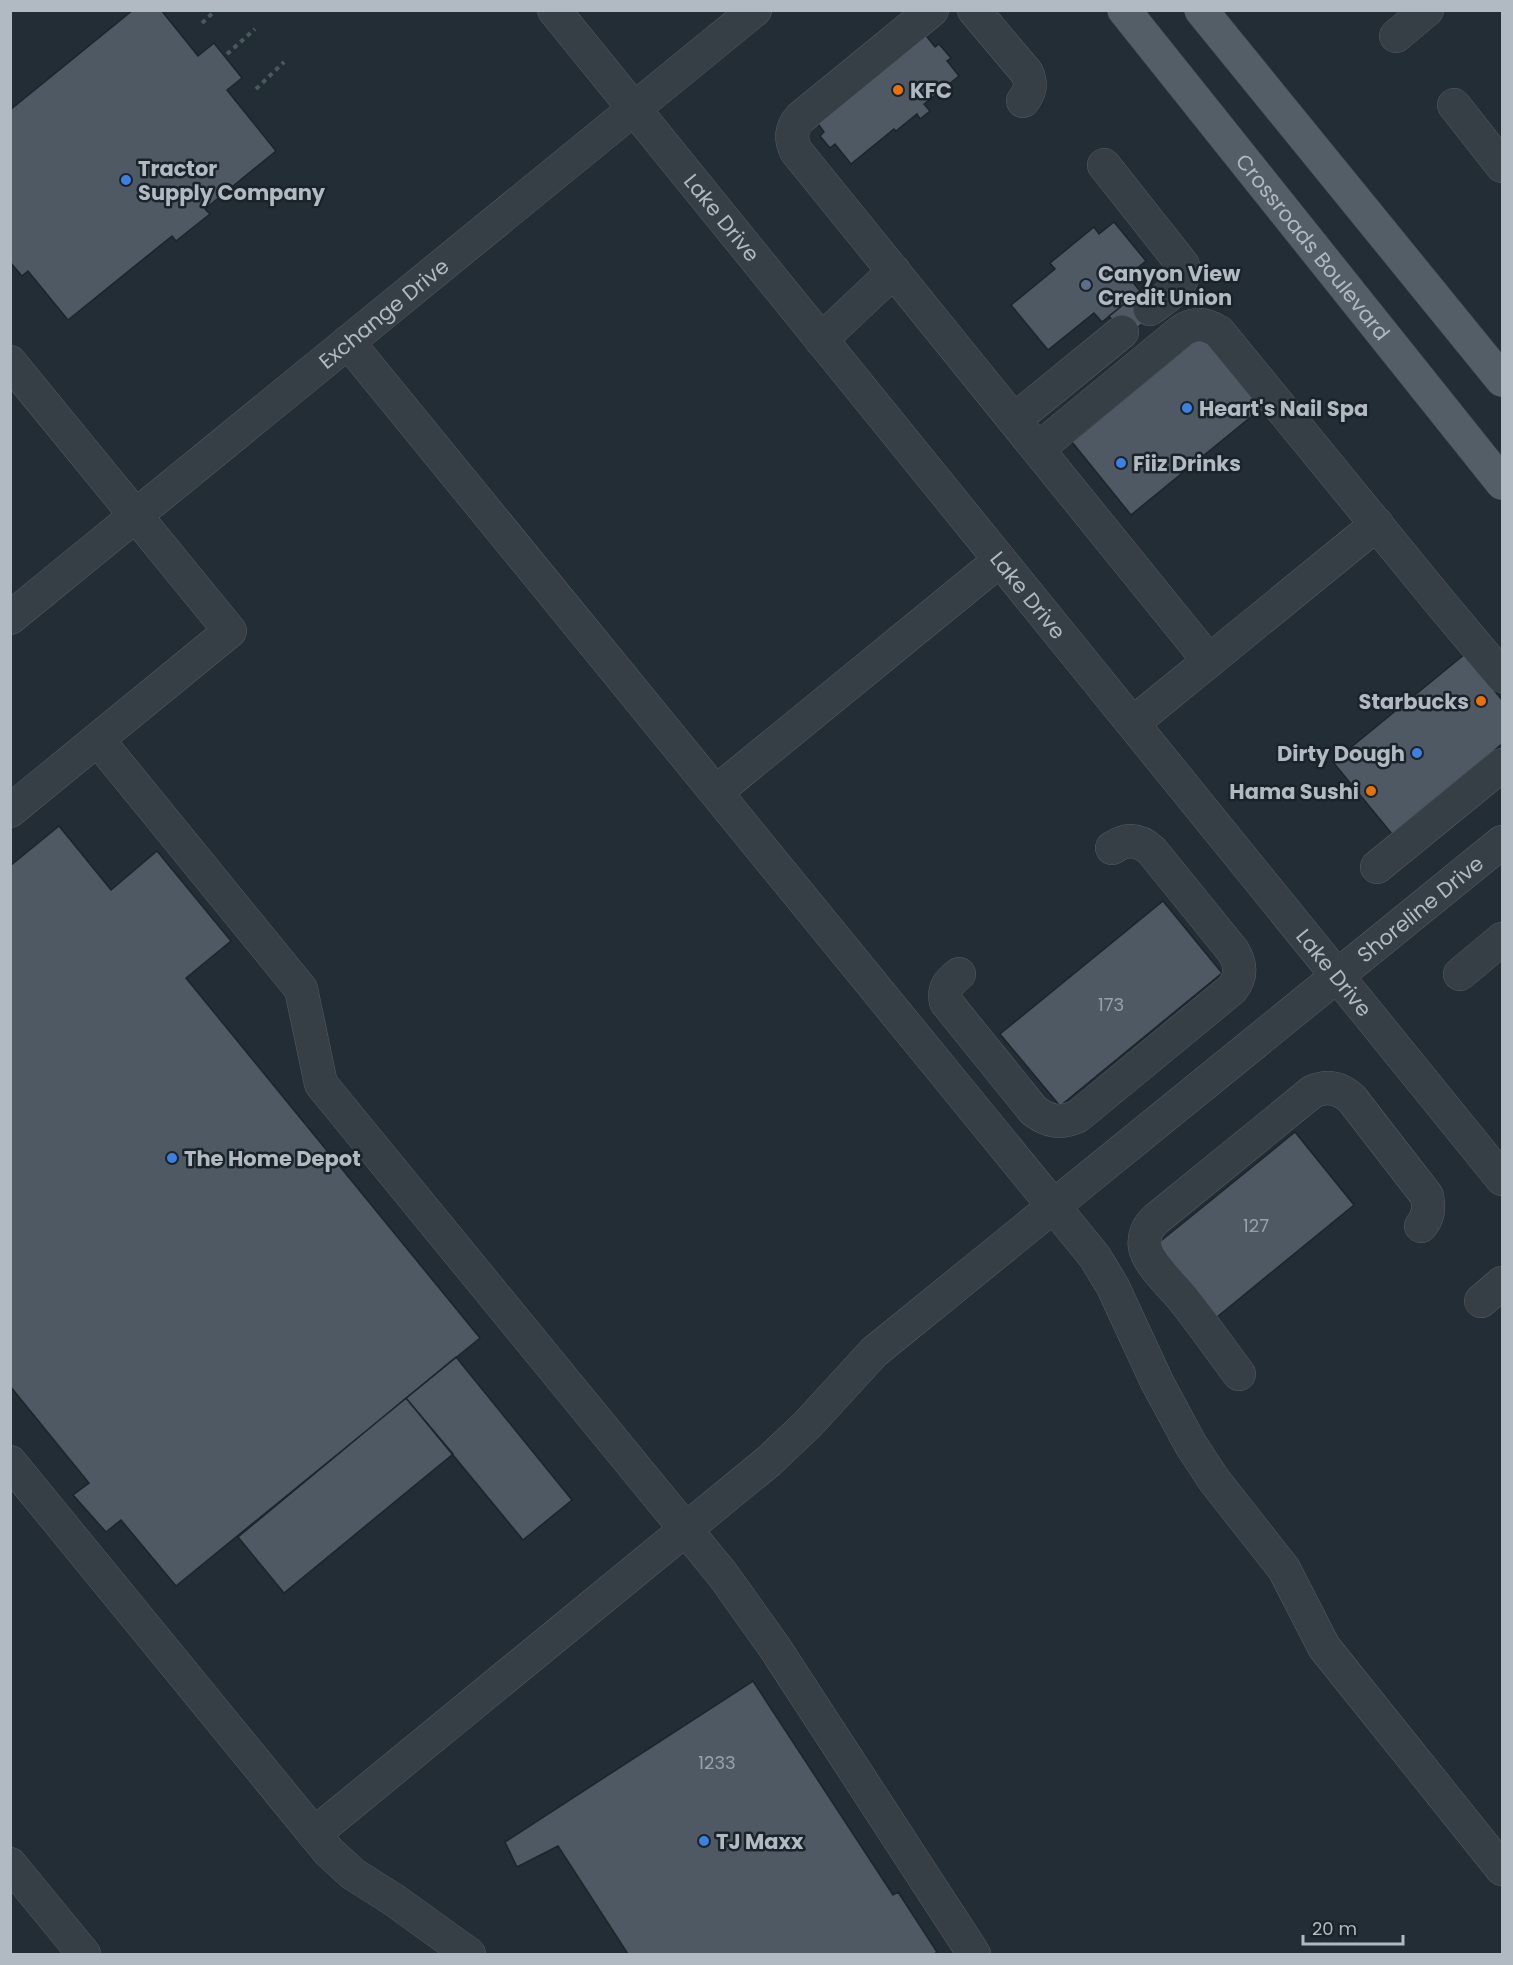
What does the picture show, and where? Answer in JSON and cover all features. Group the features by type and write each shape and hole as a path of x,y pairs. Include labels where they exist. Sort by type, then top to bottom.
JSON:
{"main road":[{"name":"Crossroads Boulevard","path":"1124,10 1503,483"},
{"path":"1201,10 1503,380"}],"street":[{"name":"Lake Drive","path":"554,10 1503,1179"},
{"name":"Exchange Drive","path":"10,618 755,10"},
{"path":"932,10 800,118 792,130 791,137 796,151 1209,661"},
{"path":"974,10 1027,74 1031,86 1023,101"},
{"path":"1391,22 1427,10"},
{"path":"1454,105 1503,166"},
{"path":"1104,165 1183,265 1182,282 1150,309"},
{"path":"821,340 894,271"},
{"path":"1038,450 1180,332 1189,326 1200,324 1210,326 1219,332 1503,676"},
{"path":"1014,420 1122,332"},
{"path":"348,342 1055,1206 1105,1271 1157,1382 1191,1445 1214,1480 1284,1569 1324,1647 1503,1869"},
{"path":"10,363 230,632 10,811"},
{"path":"1133,723 1377,524"},
{"path":"716,792 1000,560"},
{"path":"98,740 301,989 321,1084 723,1575 762,1629 974,1954"},
{"path":"1377,867 1503,765"},
{"path":"959,974 946,987 946,1002 1034,1111 1042,1117 1060,1122 1077,1116 1232,989 1239,976 1238,959 1152,851 1144,844 1135,841 1127,841 1112,848"},
{"name":"Shoreline Drive","path":"314,1834 789,1443 874,1352 1503,842"},
{"path":"1460,974 1503,939"},
{"path":"1239,1374 1148,1257 1145,1249 1144,1240 1150,1224 1184,1196 1312,1092 1319,1089 1337,1089 1352,1099 1422,1186 1429,1206 1428,1217 1421,1226"},
{"path":"10,1462 329,1852 353,1874 394,1900 469,1954"},
{"path":"10,1864 84,1954"}],"path":[{"path":"202,23 216,10"},
{"path":"227,54 255,29"},
{"path":"256,89 284,62"}],"building":[{"name":"Tractor Supply Company","path":"133,10 161,10 198,56 214,43 242,78 227,90 276,151 205,209 210,214 176,241 172,236 68,320 28,271 22,276 10,262 10,110"},
{"name":"KFC","path":"924,33 935,47 939,44 951,58 947,61 959,76 924,104 930,111 920,119 917,114 896,131 894,129 851,164 835,144 830,148 820,136 824,132 816,121"},
{"name":"Canyon View Credit Union","path":"1114,222 1146,261 1131,273 1134,277 1131,280 1140,291 1102,322 1094,313 1048,350 1011,305 1055,269 1050,263 1094,227 1099,234"},
{"path":"1138,293 1154,314 1126,337 1109,316"},
{"path":"1203,334 1263,407 1131,515 1072,442"},
{"path":"1465,654 1502,700 1502,744 1392,834 1333,762"},
{"name":"The Home Depot","path":"59,826 111,890 157,851 231,941 186,978 480,1338 176,1586 121,1520 106,1532 73,1495 89,1483 10,1386 10,866"},
{"path":"1163,901 1222,973 1060,1106 1000,1034"},
{"path":"1295,1132 1354,1205 1217,1317 1157,1244"},
{"path":"456,1357 572,1500 523,1540 406,1398"},
{"path":"406,1398 453,1454 284,1593 238,1537"},
{"path":"753,1681 893,1895 898,1892 937,1952 934,1954 628,1954 558,1846 517,1867 505,1842"}],"place":[{"name":"KFC","path":"898,90"},
{"name":"Tractor Supply Company","path":"126,180"},
{"name":"Canyon View Credit Union","path":"1086,285"},
{"name":"Heart's Nail Spa","path":"1187,408"},
{"name":"Fiiz Drinks","path":"1121,463"},
{"name":"Starbucks","path":"1481,701"},
{"name":"Dirty Dough","path":"1417,753"},
{"name":"Hama Sushi","path":"1371,791"},
{"name":"The Home Depot","path":"172,1158"},
{"name":"TJ Maxx","path":"704,1841"}]}
